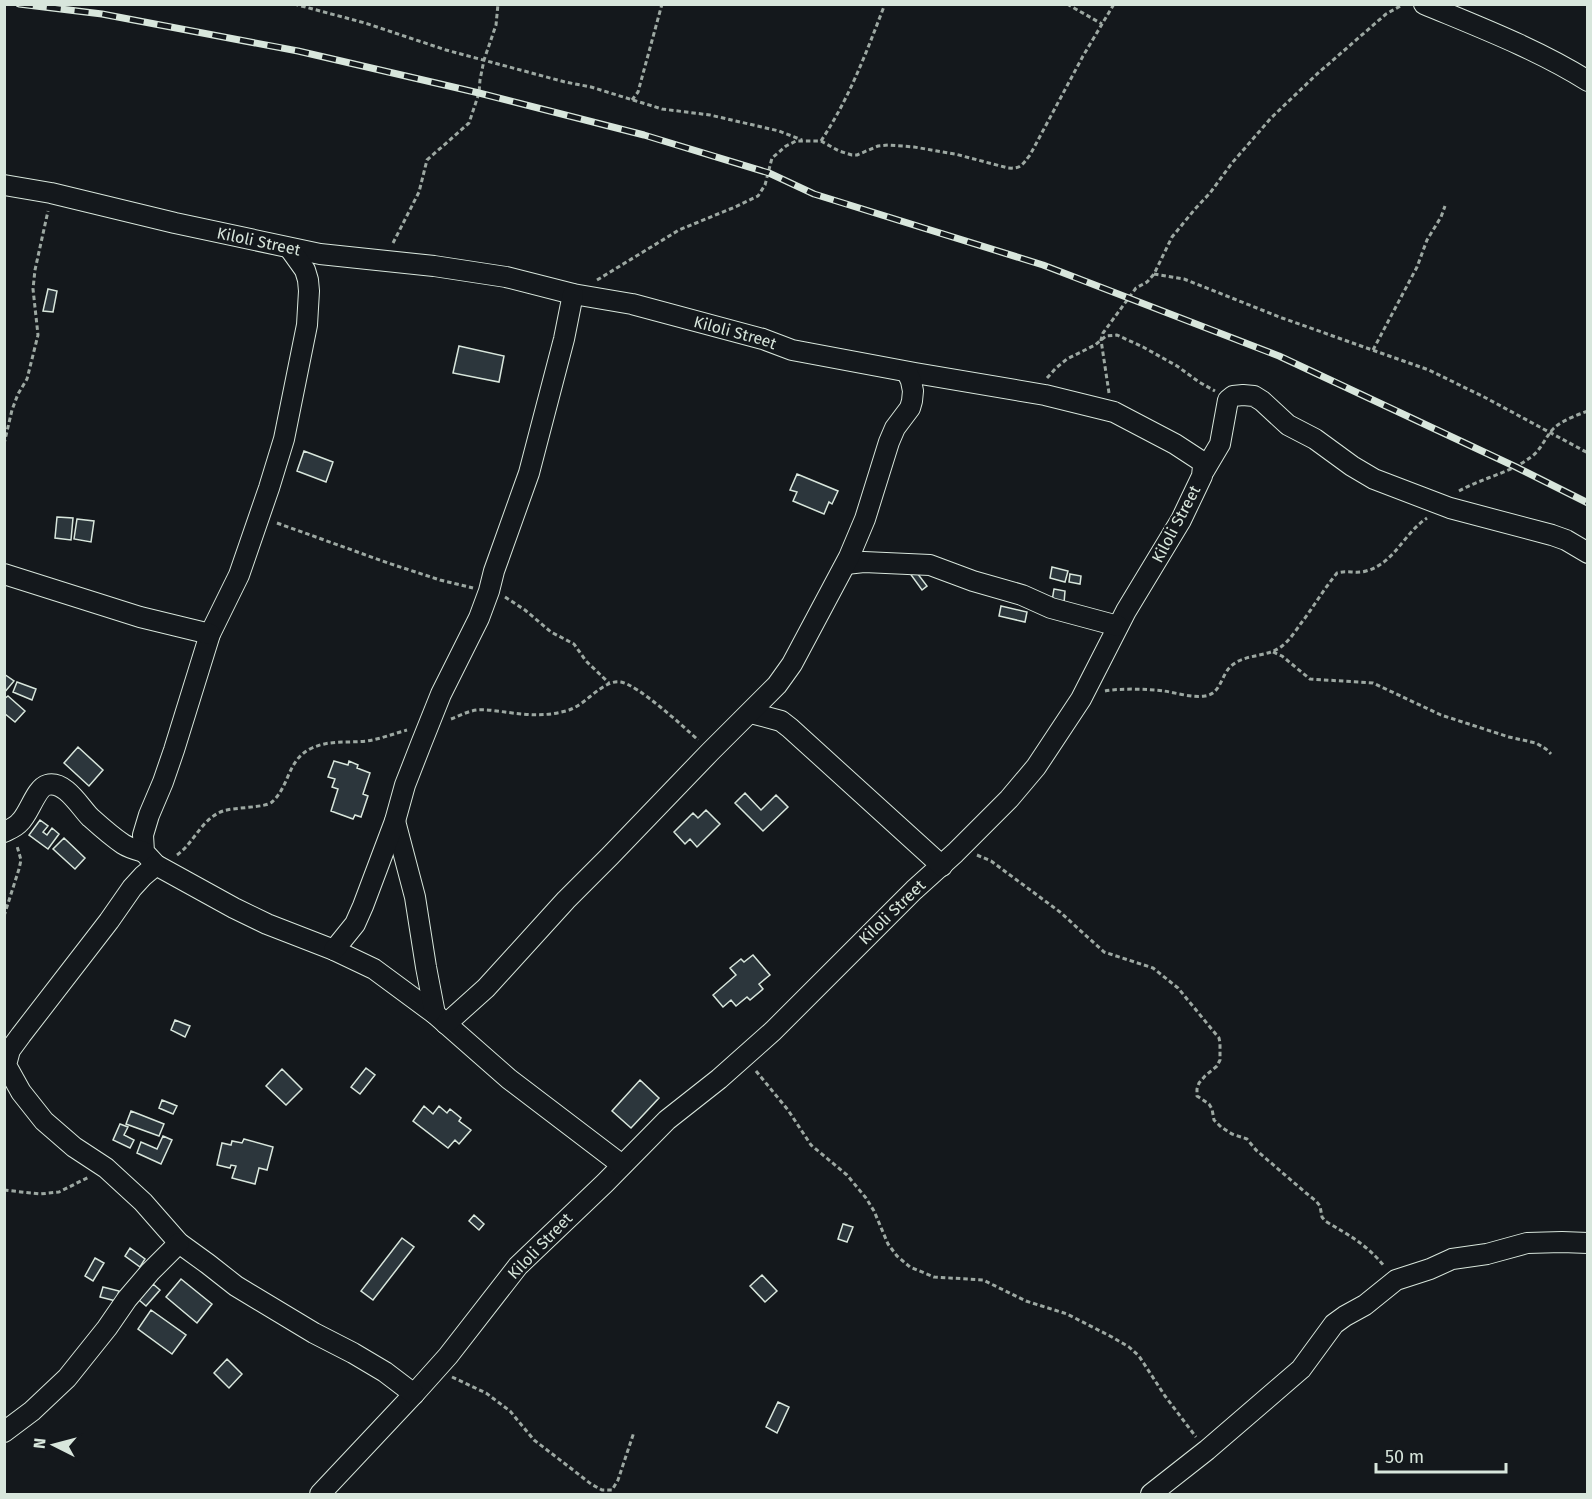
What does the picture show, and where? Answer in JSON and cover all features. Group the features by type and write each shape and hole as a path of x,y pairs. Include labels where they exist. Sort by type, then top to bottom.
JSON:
{"street":[{"path":"1424,4 1578,69 1587,81"},
{"name":"Kiloli Street","path":"4,184 290,249 506,277 573,294 632,304 763,339 792,350 907,372 1045,394 1114,412 1195,456 1201,461 1204,471 1181,520 1126,611 1080,699 1024,782 812,992 743,1058 667,1120 518,1266 455,1347 320,1494"},
{"path":"290,249 305,270 309,291 307,325 284,439 239,575 210,634 174,750 143,835 150,858 109,921 10,1050 5,1065 21,1092 44,1121 74,1147 106,1168 143,1202 179,1243 236,1286 385,1372 414,1394"},
{"path":"334,950 355,924 395,821 405,785 441,694 479,618 529,474 564,339 573,294"},
{"path":"441,1019 486,988 566,900 777,685 792,664 846,564 865,519 889,442 912,401 913,391 907,372"},
{"path":"1204,471 1220,444 1228,400 1239,395 1254,396 1288,425 1315,439 1374,479 1446,507 1552,535 1566,540 1587,553"},
{"path":"846,564 864,562 930,565 957,576 1022,595 1051,608 1118,626"},
{"path":"4,574 140,618 210,634"},
{"path":"751,713 781,721 948,859"},
{"path":"10,830 22,821 44,786 50,784 60,786 73,796 89,816 125,845 234,908 374,969 441,1019 509,1079 622,1165"},
{"path":"395,821 415,897 426,967 441,1019"},
{"path":"4,1432 32,1411 67,1378 127,1299 179,1243"},
{"path":"1151,1494 1207,1450 1301,1369 1334,1324 1365,1305 1396,1280 1423,1272 1452,1259 1487,1254 1527,1243 1587,1243"}],"path":[{"path":"294,4 365,23 446,50 591,87 662,109 710,115 765,127 804,141"},
{"path":"377,259 390,248 397,237 419,192 428,160 469,123 479,93 484,60 496,25 498,4"},
{"path":"632,100 641,84 662,4"},
{"path":"821,141 849,94 885,4"},
{"path":"1067,4 1102,24"},
{"path":"573,294 679,230 758,196 765,185 772,158 796,141 821,141 852,155 878,146 914,147 955,154 1008,168 1022,165 1030,155 1114,4"},
{"path":"1114,412 1101,340 1108,325 1136,288 1147,282 1154,274 1172,237 1270,118 1386,14 1404,4"},
{"path":"4,444 12,410 30,371 38,335 33,289 51,193"},
{"path":"1373,350 1417,267 1427,240 1445,206"},
{"path":"1154,274 1184,279 1335,338 1429,370 1587,453"},
{"path":"1026,391 1044,382 1056,368 1067,360 1106,336 1117,335 1177,366 1216,392 1239,395"},
{"path":"1080,699 1111,690 1125,689 1155,690 1193,696 1213,694 1230,667 1249,656 1273,652 1283,646 1337,573 1365,572 1383,564 1395,553 1416,526 1446,507 1461,490 1532,457 1555,427 1587,411"},
{"path":"260,516 289,529 440,580 490,586 525,610 545,628 574,644 586,661 609,683"},
{"path":"1273,652 1288,660 1310,679 1373,683 1441,715 1509,737 1536,743 1551,754"},
{"path":"150,858 178,854 187,847 201,826 214,814 235,808 267,805 274,800 300,755 312,747 328,743 381,738 476,710 536,716 569,710 585,702 609,683 619,682 637,690 685,727 710,752"},
{"path":"4,916 21,861 10,830"},
{"path":"948,859 964,852 991,861 1060,912 1104,952 1153,968 1178,988 1215,1033 1220,1043 1220,1060 1217,1066 1199,1083 1196,1094 1209,1104 1214,1120 1226,1130 1247,1139 1256,1150 1316,1201 1325,1221 1359,1240 1372,1251 1396,1280"},
{"path":"743,1058 788,1110 810,1145 847,1175 866,1198 888,1244 910,1267 934,1278 983,1280 1026,1301 1067,1314 1129,1347 1139,1356 1189,1429 1207,1450"},
{"path":"4,1190 40,1194 59,1192 106,1168"},
{"path":"434,1371 456,1378 486,1393 510,1411 534,1440 603,1490 612,1490 618,1480 634,1432"}],"building":[{"path":"48,289 57,291 53,312 43,311"},
{"path":"459,346 504,356 499,382 453,373"},
{"path":"304,451 333,462 326,482 297,471"},
{"path":"797,474 838,491 832,504 829,502 824,514 793,501 797,492 790,490"},
{"path":"57,517 73,518 71,540 55,538"},
{"path":"77,519 94,521 91,542 74,539"},
{"path":"1052,567 1068,571 1065,582 1050,578"},
{"path":"914,569 927,586 922,590 909,572"},
{"path":"1070,574 1081,576 1080,584 1069,582"},
{"path":"1054,589 1065,591 1064,603 1052,601"},
{"path":"1001,606 1027,612 1025,622 999,616"},
{"path":"4,674 14,681 4,693"},
{"path":"17,682 36,689 32,700 13,692"},
{"path":"8,696 25,711 15,722 4,713 4,699"},
{"path":"78,747 103,770 89,786 64,763"},
{"path":"334,761 348,765 349,761 358,765 357,768 370,773 363,794 368,796 361,817 355,815 353,819 331,811 338,789 332,787 335,779 328,777"},
{"path":"745,793 761,810 776,795 788,807 763,831 735,803"},
{"path":"706,810 720,824 697,847 690,839 685,844 674,832 693,813 698,818"},
{"path":"40,820 48,826 43,832 47,835 52,828 59,834 48,849 29,835"},
{"path":"64,838 85,858 75,869 53,849"},
{"path":"753,955 770,975 759,984 763,989 750,1000 747,997 736,1006 731,1000 723,1007 713,995 736,975 730,968 741,959 744,962"},
{"path":"175,1020 190,1026 185,1037 171,1030"},
{"path":"366,1068 375,1075 360,1094 351,1087"},
{"path":"282,1069 302,1089 286,1105 266,1086"},
{"path":"640,1080 659,1098 631,1128 612,1111"},
{"path":"162,1100 177,1106 173,1114 159,1108"},
{"path":"424,1106 433,1114 439,1106 447,1113 450,1109 461,1118 459,1121 471,1130 459,1144 455,1140 448,1148 413,1121"},
{"path":"131,1111 164,1124 159,1136 126,1124"},
{"path":"120,1124 128,1127 124,1135 134,1140 130,1148 113,1140"},
{"path":"163,1136 172,1140 161,1164 137,1153 141,1142 157,1149"},
{"path":"244,1139 273,1147 267,1170 259,1168 255,1184 232,1178 236,1166 231,1165 230,1168 217,1165 222,1143 231,1145 232,1141 242,1143"},
{"path":"474,1215 484,1224 479,1230 469,1221"},
{"path":"843,1224 853,1227 847,1242 838,1239"},
{"path":"402,1238 414,1247 373,1300 361,1291"},
{"path":"130,1248 145,1259 140,1267 125,1256"},
{"path":"95,1258 104,1263 93,1281 85,1276"},
{"path":"762,1275 777,1291 765,1302 750,1286"},
{"path":"181,1279 212,1304 197,1323 166,1297"},
{"path":"153,1284 160,1290 146,1306 139,1300"},
{"path":"103,1287 119,1291 116,1301 100,1297"},
{"path":"151,1310 186,1335 172,1354 138,1329"},
{"path":"227,1359 242,1374 229,1388 214,1373"},
{"path":"778,1402 789,1407 777,1433 766,1427"}],"railway":[{"path":"19,4 102,14 298,51 479,93 644,135 769,173 814,194 1043,265 1279,356 1588,503"}]}
